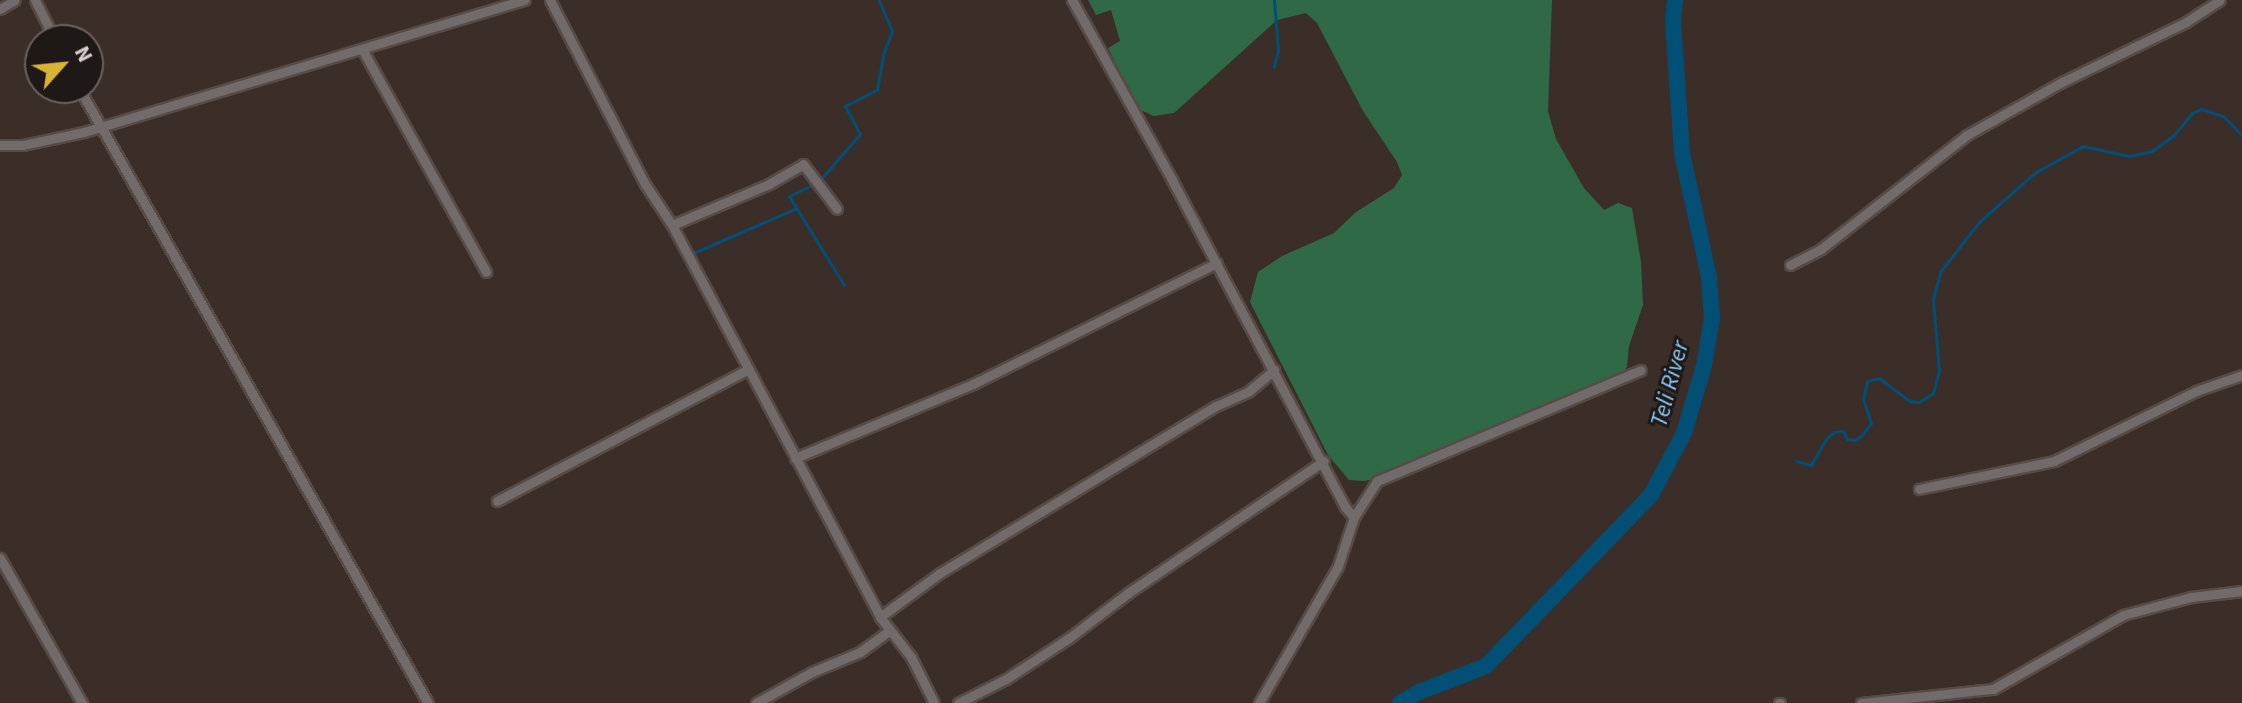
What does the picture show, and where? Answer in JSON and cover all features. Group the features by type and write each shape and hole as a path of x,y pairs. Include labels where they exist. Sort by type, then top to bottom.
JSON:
{"street":[{"path":"0,9 15,0"},
{"path":"35,0 47,24"},
{"path":"0,145 23,145 102,127 525,0"},
{"path":"550,0 645,184 672,225 888,632 911,657 933,694 934,703"},
{"path":"1072,0 1324,461 1345,507 1354,517"},
{"path":"1790,265 1821,249 1967,135 2062,82 2186,22 2220,0"},
{"path":"362,49 486,272"},
{"path":"88,104 428,703"},
{"path":"672,225 769,184 803,164 837,209"},
{"path":"795,458 973,384 1217,263"},
{"path":"497,501 748,369"},
{"path":"880,617 940,573 1216,406 1249,391 1274,370"},
{"path":"1259,703 1338,566 1354,517 1372,486 1384,477 1641,370"},
{"path":"1919,489 2054,461 2196,391 2242,375"},
{"path":"958,703 1006,679 1069,638 1128,593 1324,461"},
{"path":"0,558 82,703"},
{"path":"1861,703 1993,689 2123,615 2191,597 2242,591"},
{"path":"756,703 812,672 860,652 888,632"}],"green space":[{"path":"1088,0 1552,0 1548,111 1556,139 1584,188 1604,210 1618,203 1632,208 1641,262 1643,305 1629,346 1627,367 1616,384 1407,473 1364,481 1349,480 1328,455 1250,302 1258,272 1282,256 1334,233 1356,212 1394,188 1402,175 1397,162 1363,111 1317,23 1306,13 1277,20 1174,113 1154,116 1138,109 1108,48 1120,41 1111,10 1096,15"}],"waterway":[{"path":"820,180 860,134 845,106 877,90 884,52 892,31 879,0"},
{"path":"1274,0 1278,51 1274,66"},
{"name":"Teli River","path":"1400,703 1419,692 1486,666 1651,495 1684,433 1704,366 1712,318 1709,277 1682,153 1673,20 1675,0"},
{"name":"Teli River","path":"1796,461 1811,465 1826,439 1834,432 1843,431 1847,439 1855,440 1861,436 1871,423 1863,399 1867,381 1879,378 1909,401 1919,402 1933,393 1939,371 1933,299 1940,272 1979,222 2036,172 2083,146 2129,156 2152,151 2173,136 2192,113 2201,109 2223,116 2242,135"},
{"path":"814,184 789,196 844,285"},
{"path":"693,253 797,208"}]}
